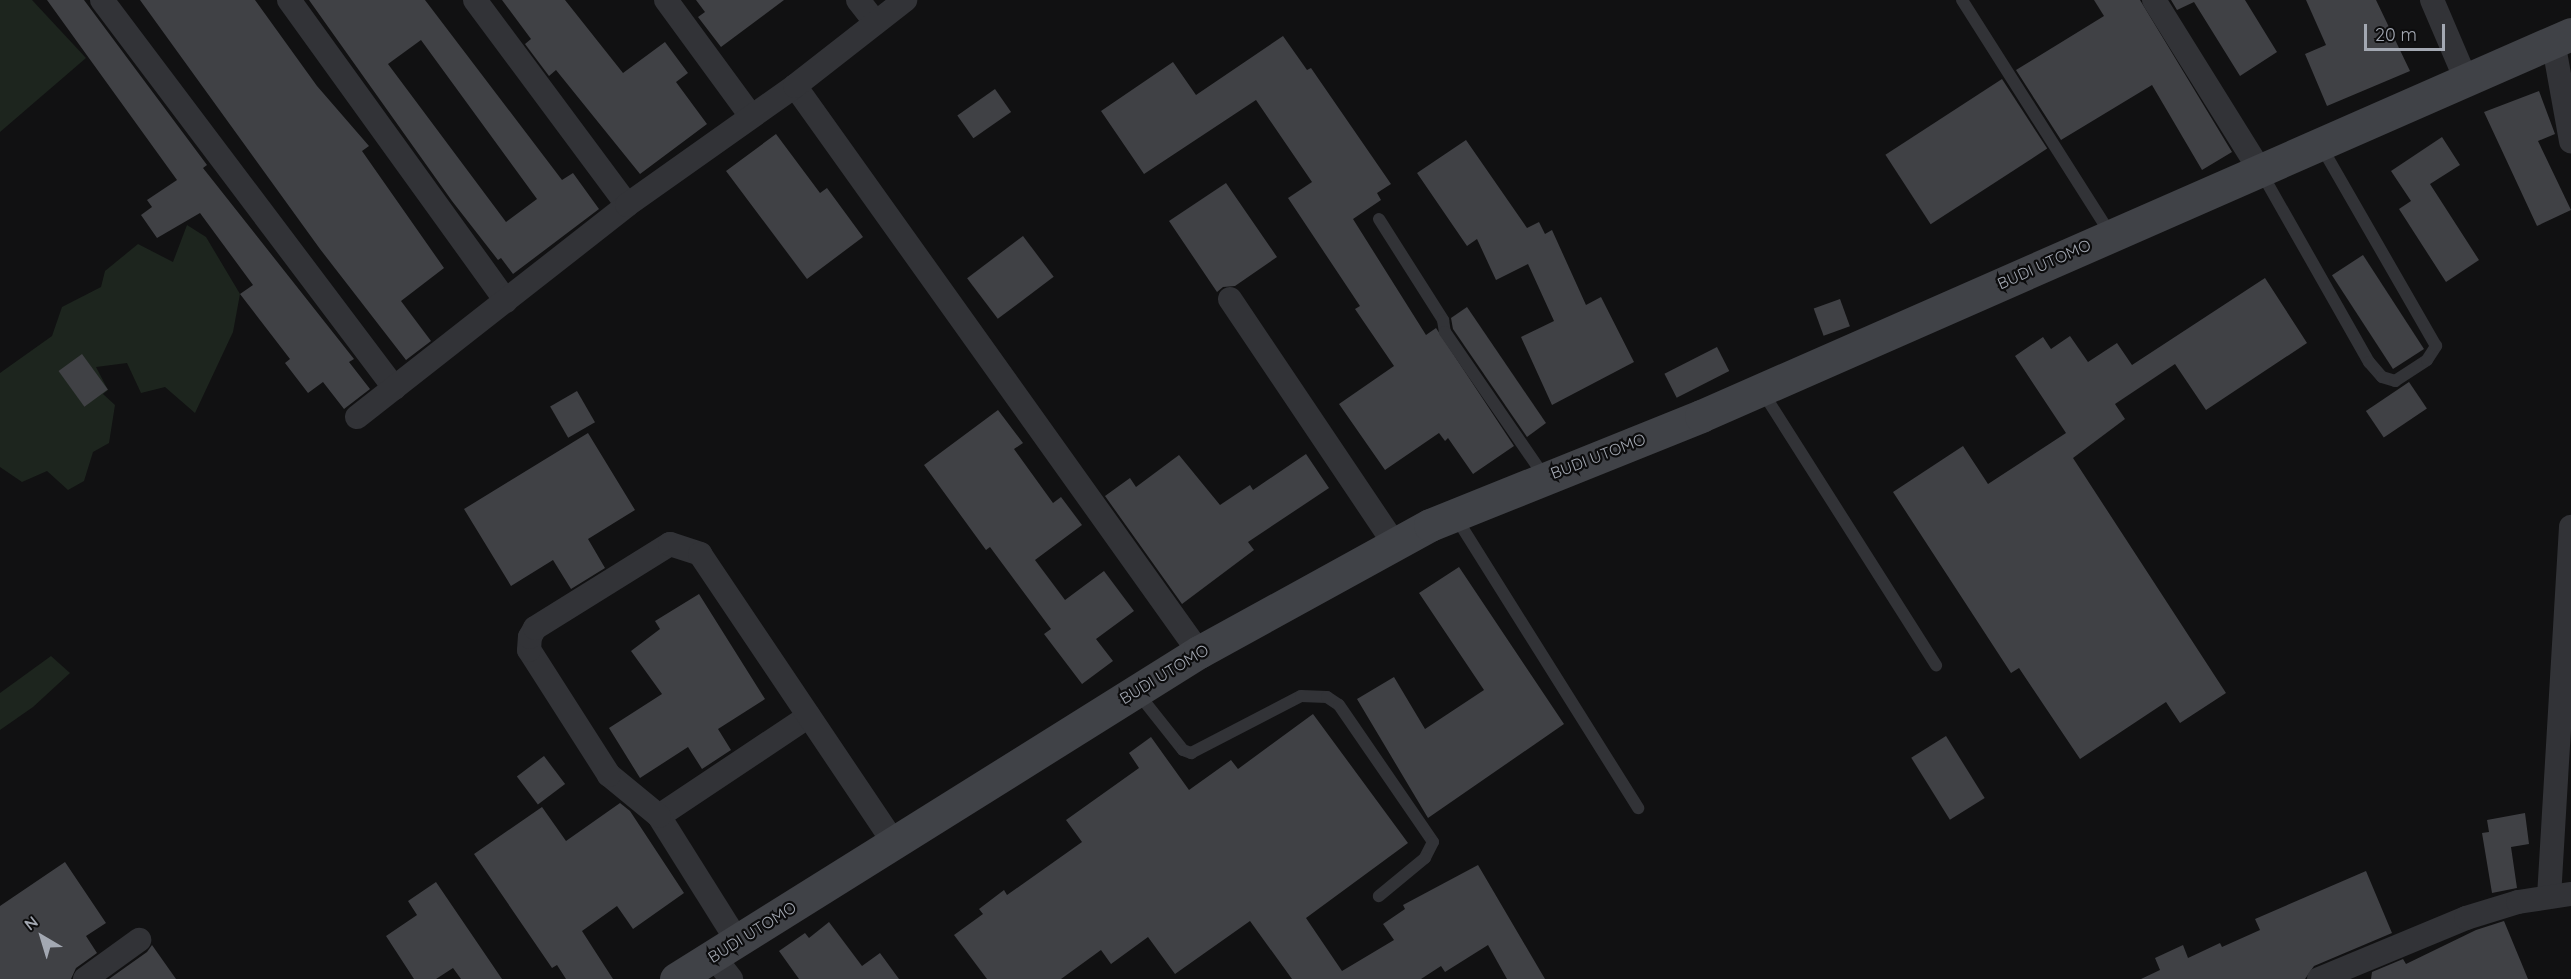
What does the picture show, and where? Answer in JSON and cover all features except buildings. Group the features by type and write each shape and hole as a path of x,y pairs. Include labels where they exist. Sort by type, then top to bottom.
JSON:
{"street":[{"path":"102,0 394,388"},
{"path":"289,0 506,301"},
{"path":"475,0 627,205"},
{"path":"666,0 751,116"},
{"path":"858,0 875,22"},
{"path":"357,417 627,205 795,86 905,0"},
{"path":"2154,0 2261,172"},
{"path":"2432,0 2467,82"},
{"path":"2562,38 2571,141"},
{"name":"BUDI UTOMO","path":"676,979 728,959 893,841 1199,652 1454,515 1761,390 2111,234 2261,172 2467,82 2562,38"},
{"path":"795,86 1199,652"},
{"path":"1230,298 1395,545"},
{"path":"2319,979 2466,918 2518,902 2560,896 2571,527"},
{"path":"728,959 659,816 609,775 530,650 530,637 535,628 670,544 686,546 700,554 893,841"},
{"path":"659,816 809,716"},
{"path":"85,979 139,940"}],"lane":[{"path":"1962,0 2111,234"},
{"path":"2261,172 2369,362 2382,377 2395,381 2427,360 2436,345 2321,146"},
{"path":"1379,219 1443,320 1445,332 1544,477"},
{"path":"1761,390 1936,665"},
{"path":"1454,515 1638,808"},
{"path":"1136,691 1183,750 1191,753 1301,696 1327,697 1339,705 1432,842 1425,858 1379,897"}],"shaded area":[{"path":"0,0 32,0 86,58 0,132"},
{"path":"187,225 206,237 240,294 233,332 195,413 165,387 141,393 127,363 96,367 108,390 103,394 115,405 109,443 93,452 84,481 68,490 47,471 22,482 0,467 0,373 52,336 62,307 101,287 105,271 138,244 173,262"},
{"path":"51,656 70,673 33,707 0,730 0,693"}]}
